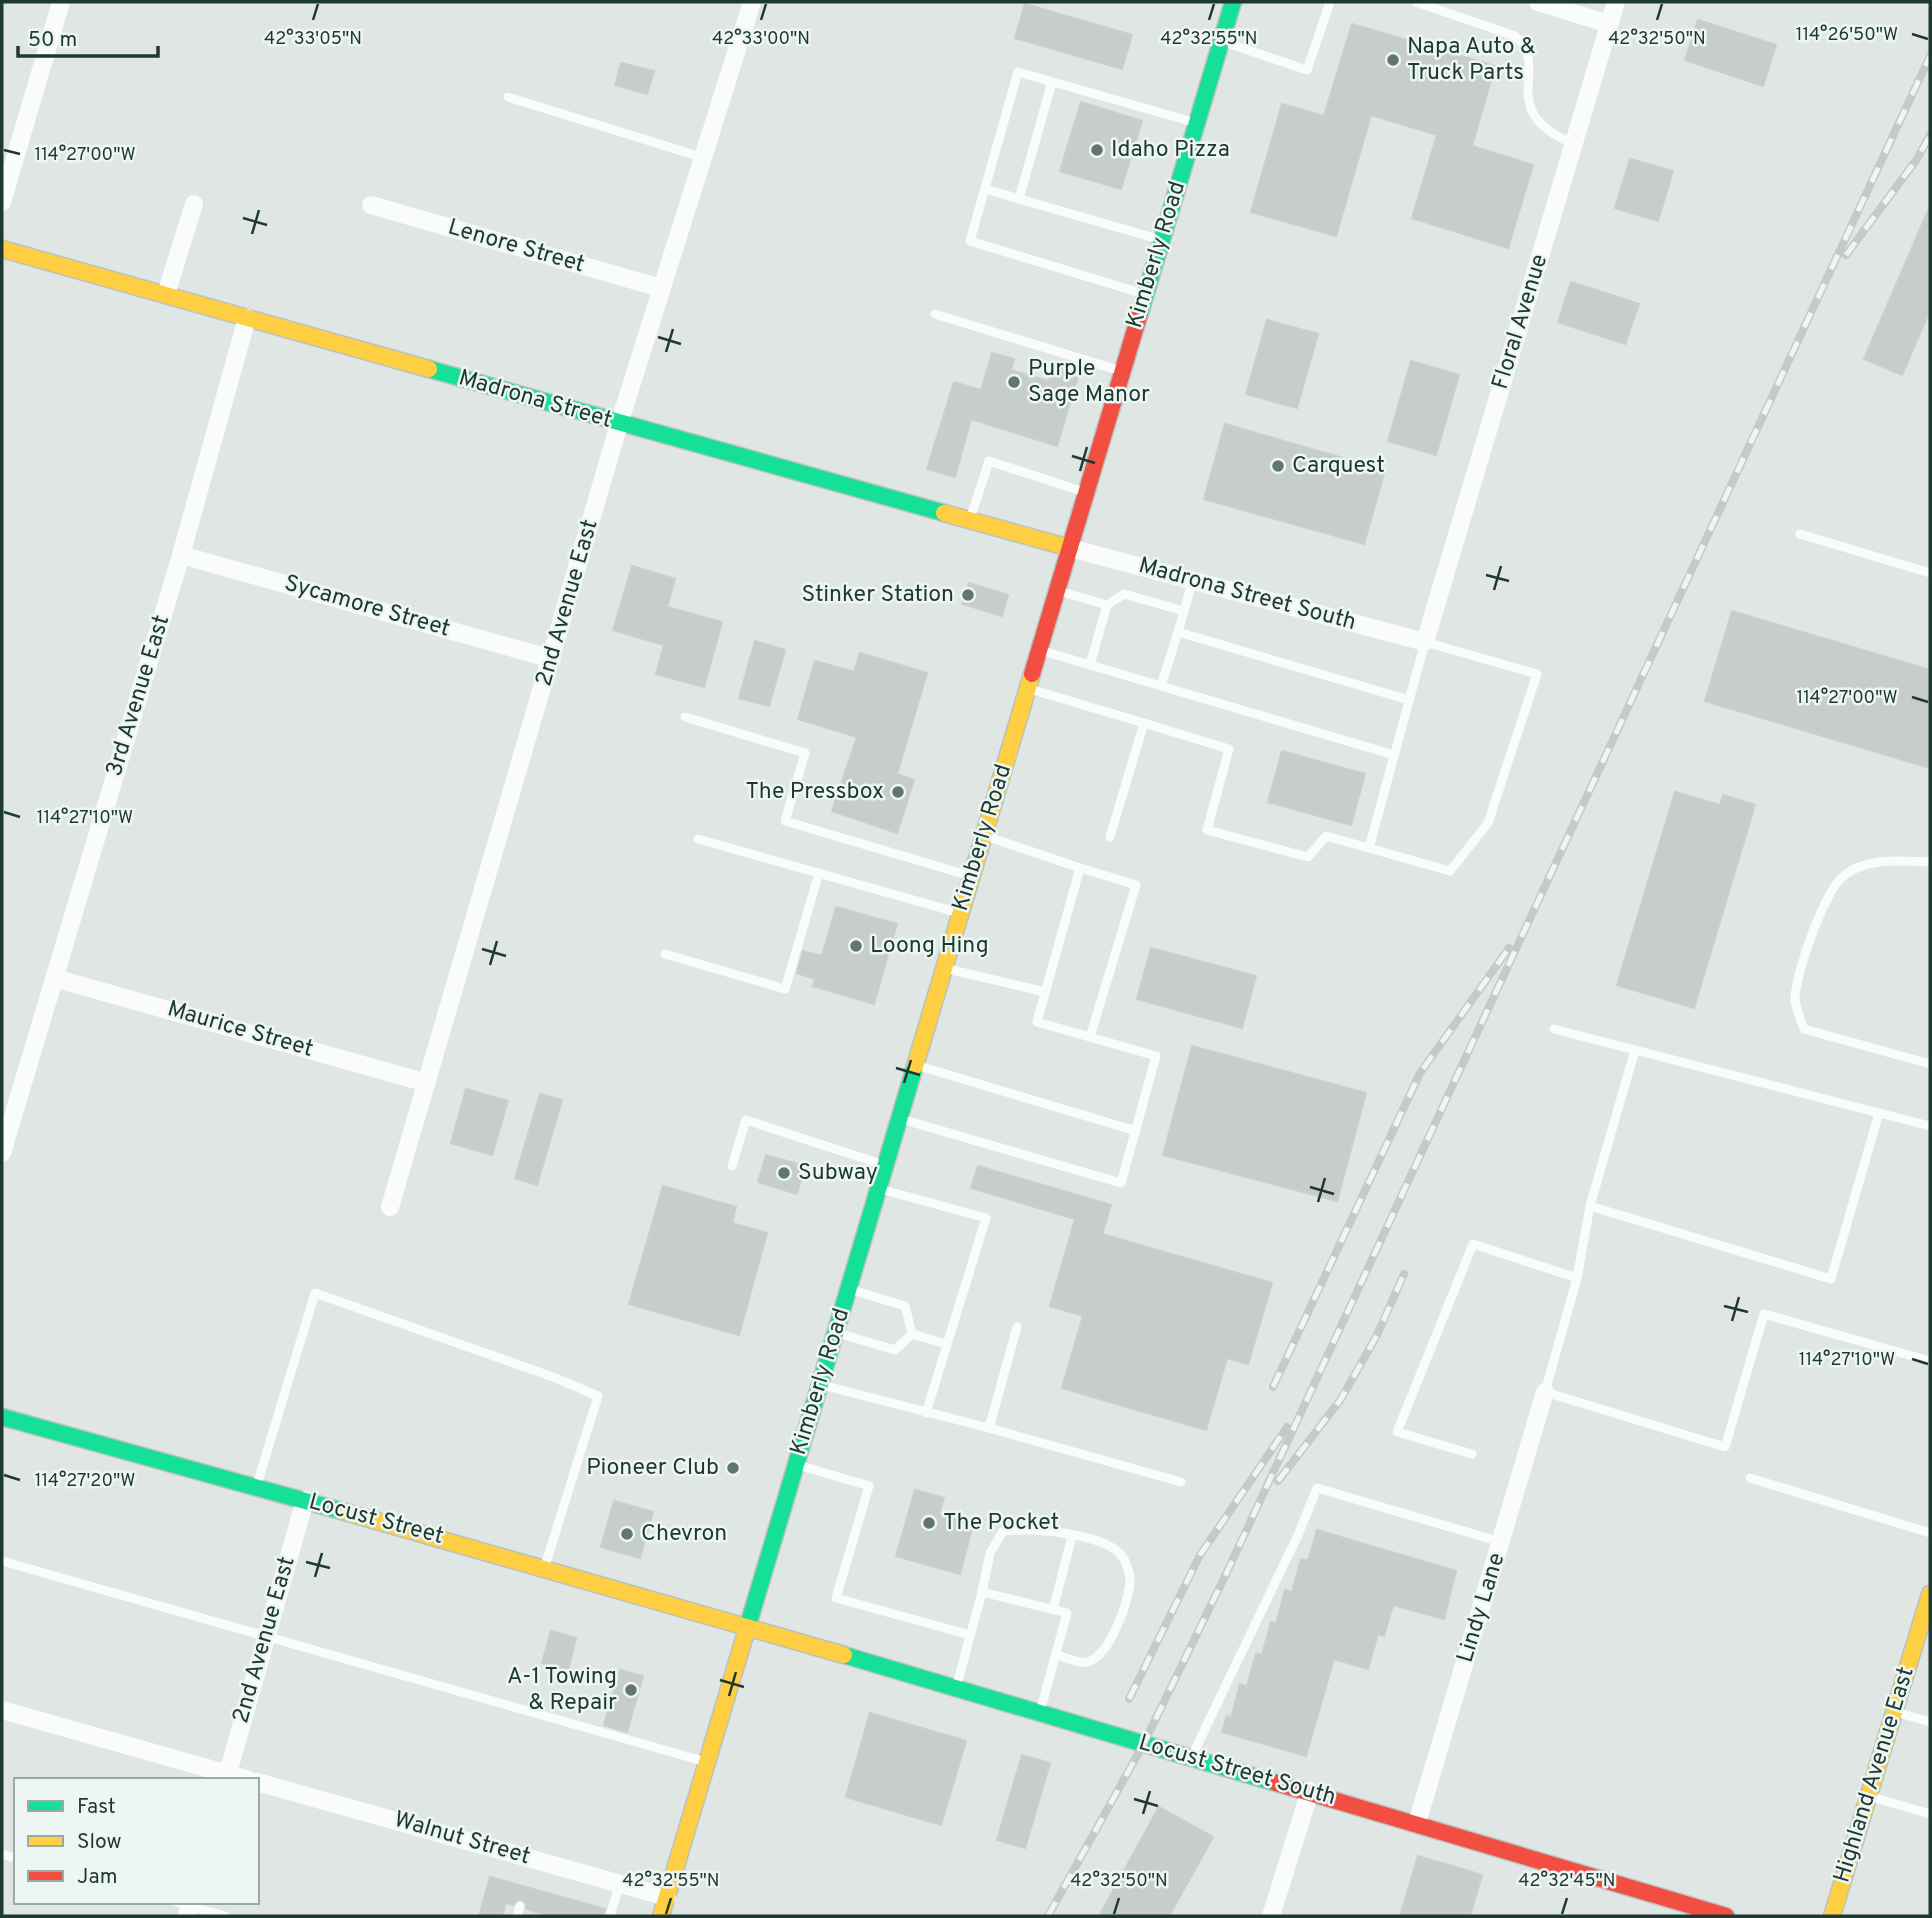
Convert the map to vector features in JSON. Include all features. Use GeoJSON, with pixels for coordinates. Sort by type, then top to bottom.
{"type":"FeatureCollection","features":[{"type":"Feature","properties":{"kind":"street"},"geometry":{"type":"LineString","coordinates":[[2,202],[61,2]]}},
{"type":"Feature","properties":{"kind":"street","name":"2nd Avenue East"},"geometry":{"type":"LineString","coordinates":[[390,1207],[620,424],[701,157],[752,2]]}},
{"type":"Feature","properties":{"kind":"street","name":"Kimberly Road"},"geometry":{"type":"LineString","coordinates":[[661,1916],[1233,2]]}},
{"type":"Feature","properties":{"kind":"street"},"geometry":{"type":"LineString","coordinates":[[1538,2],[1609,24]]}},
{"type":"Feature","properties":{"kind":"street","name":"Floral Avenue"},"geometry":{"type":"LineString","coordinates":[[1425,642],[1616,2]]}},
{"type":"Feature","properties":{"kind":"street"},"geometry":{"type":"LineString","coordinates":[[166,294],[194,204]]}},
{"type":"Feature","properties":{"kind":"street","name":"Lenore Street"},"geometry":{"type":"LineString","coordinates":[[371,205],[661,288]]}},
{"type":"Feature","properties":{"kind":"street","name":"Madrona Street"},"geometry":{"type":"LineString","coordinates":[[2,248],[620,424],[1070,548]]}},
{"type":"Feature","properties":{"kind":"street","name":"3rd Avenue East"},"geometry":{"type":"LineString","coordinates":[[2,1153],[181,555],[247,318]]}},
{"type":"Feature","properties":{"kind":"street","name":"Madrona Street South"},"geometry":{"type":"LineString","coordinates":[[1070,548],[1425,642]]}},
{"type":"Feature","properties":{"kind":"street","name":"Sycamore Street"},"geometry":{"type":"LineString","coordinates":[[181,555],[552,659]]}},
{"type":"Feature","properties":{"kind":"street","name":"Maurice Street"},"geometry":{"type":"LineString","coordinates":[[54,978],[427,1083]]}},
{"type":"Feature","properties":{"kind":"street","name":"Lindy Lane"},"geometry":{"type":"LineString","coordinates":[[1417,1824],[1545,1392]]}},
{"type":"Feature","properties":{"kind":"street","name":"Locust Street"},"geometry":{"type":"LineString","coordinates":[[2,1418],[545,1567],[747,1629]]}},
{"type":"Feature","properties":{"kind":"street","name":"2nd Avenue East"},"geometry":{"type":"LineString","coordinates":[[227,1777],[305,1500]]}},
{"type":"Feature","properties":{"kind":"street","name":"Highland Avenue East"},"geometry":{"type":"LineString","coordinates":[[1832,1916],[1930,1594]]}},
{"type":"Feature","properties":{"kind":"street","name":"Locust Street South"},"geometry":{"type":"LineString","coordinates":[[747,1629],[1310,1791],[1726,1916]]}},
{"type":"Feature","properties":{"kind":"street"},"geometry":{"type":"LineString","coordinates":[[2,1710],[227,1777]]}},
{"type":"Feature","properties":{"kind":"street","name":"Walnut Street"},"geometry":{"type":"LineString","coordinates":[[259,1783],[667,1896]]}},
{"type":"Feature","properties":{"kind":"street"},"geometry":{"type":"LineString","coordinates":[[1271,1916],[1310,1791]]}},
{"type":"Feature","properties":{"kind":"lane"},"geometry":{"type":"LineString","coordinates":[[1221,41],[1307,70],[1330,2]]}},
{"type":"Feature","properties":{"kind":"lane"},"geometry":{"type":"LineString","coordinates":[[1416,2],[1516,36],[1524,43],[1529,56],[1527,101],[1531,114],[1556,137],[1574,144]]}},
{"type":"Feature","properties":{"kind":"lane"},"geometry":{"type":"LineString","coordinates":[[1146,294],[970,241],[1018,72],[1197,123]]}},
{"type":"Feature","properties":{"kind":"lane"},"geometry":{"type":"LineString","coordinates":[[1019,199],[1052,82]]}},
{"type":"Feature","properties":{"kind":"lane"},"geometry":{"type":"LineString","coordinates":[[509,97],[701,157]]}},
{"type":"Feature","properties":{"kind":"lane"},"geometry":{"type":"LineString","coordinates":[[985,189],[1162,240]]}},
{"type":"Feature","properties":{"kind":"lane"},"geometry":{"type":"LineString","coordinates":[[935,314],[1122,372]]}},
{"type":"Feature","properties":{"kind":"lane"},"geometry":{"type":"LineString","coordinates":[[970,521],[989,461],[1086,492]]}},
{"type":"Feature","properties":{"kind":"lane"},"geometry":{"type":"LineString","coordinates":[[1800,534],[1930,573]]}},
{"type":"Feature","properties":{"kind":"lane"},"geometry":{"type":"LineString","coordinates":[[1161,686],[1193,580]]}},
{"type":"Feature","properties":{"kind":"lane"},"geometry":{"type":"LineString","coordinates":[[1057,591],[1107,605]]}},
{"type":"Feature","properties":{"kind":"lane"},"geometry":{"type":"LineString","coordinates":[[1090,665],[1107,605],[1124,594],[1184,611]]}},
{"type":"Feature","properties":{"kind":"lane"},"geometry":{"type":"LineString","coordinates":[[1178,632],[1409,699]]}},
{"type":"Feature","properties":{"kind":"lane"},"geometry":{"type":"LineString","coordinates":[[1028,688],[1229,749],[1207,830],[1308,858],[1326,836],[1450,871],[1488,823],[1537,674],[1425,642],[1369,848]]}},
{"type":"Feature","properties":{"kind":"lane"},"geometry":{"type":"LineString","coordinates":[[1039,650],[1394,755]]}},
{"type":"Feature","properties":{"kind":"lane"},"geometry":{"type":"LineString","coordinates":[[685,718],[805,753],[785,821],[972,876]]}},
{"type":"Feature","properties":{"kind":"lane"},"geometry":{"type":"LineString","coordinates":[[1111,837],[1144,723]]}},
{"type":"Feature","properties":{"kind":"lane"},"geometry":{"type":"LineString","coordinates":[[984,836],[1136,885],[1090,1037]]}},
{"type":"Feature","properties":{"kind":"lane"},"geometry":{"type":"LineString","coordinates":[[698,839],[961,914]]}},
{"type":"Feature","properties":{"kind":"lane"},"geometry":{"type":"LineString","coordinates":[[1930,862],[1884,861],[1845,874],[1823,908],[1802,961],[1795,1000],[1804,1029],[1930,1065]]}},
{"type":"Feature","properties":{"kind":"lane"},"geometry":{"type":"LineString","coordinates":[[900,1119],[1121,1183],[1156,1056],[1037,1022],[1080,868]]}},
{"type":"Feature","properties":{"kind":"lane"},"geometry":{"type":"LineString","coordinates":[[665,954],[785,989],[818,873]]}},
{"type":"Feature","properties":{"kind":"lane"},"geometry":{"type":"LineString","coordinates":[[945,968],[1045,992]]}},
{"type":"Feature","properties":{"kind":"lane"},"geometry":{"type":"LineString","coordinates":[[1553,1029],[1930,1126]]}},
{"type":"Feature","properties":{"kind":"lane"},"geometry":{"type":"LineString","coordinates":[[1635,1050],[1590,1206],[1577,1278],[1545,1392],[1724,1447],[1764,1314],[1930,1361]]}},
{"type":"Feature","properties":{"kind":"lane"},"geometry":{"type":"LineString","coordinates":[[916,1065],[1136,1131]]}},
{"type":"Feature","properties":{"kind":"lane"},"geometry":{"type":"LineString","coordinates":[[1590,1206],[1831,1279],[1879,1113]]}},
{"type":"Feature","properties":{"kind":"lane"},"geometry":{"type":"LineString","coordinates":[[732,1166],[747,1120],[886,1165]]}},
{"type":"Feature","properties":{"kind":"lane"},"geometry":{"type":"LineString","coordinates":[[879,1189],[986,1218],[926,1413]]}},
{"type":"Feature","properties":{"kind":"lane"},"geometry":{"type":"LineString","coordinates":[[1472,1454],[1397,1432],[1474,1244],[1577,1278]]}},
{"type":"Feature","properties":{"kind":"lane"},"geometry":{"type":"LineString","coordinates":[[849,1289],[905,1306],[912,1334]]}},
{"type":"Feature","properties":{"kind":"lane"},"geometry":{"type":"LineString","coordinates":[[257,1487],[315,1293],[553,1377],[598,1396],[545,1567]]}},
{"type":"Feature","properties":{"kind":"lane"},"geometry":{"type":"LineString","coordinates":[[989,1428],[1017,1327]]}},
{"type":"Feature","properties":{"kind":"lane"},"geometry":{"type":"LineString","coordinates":[[836,1332],[895,1350],[912,1334]]}},
{"type":"Feature","properties":{"kind":"lane"},"geometry":{"type":"LineString","coordinates":[[912,1334],[946,1344]]}},
{"type":"Feature","properties":{"kind":"lane"},"geometry":{"type":"LineString","coordinates":[[820,1385],[989,1428],[1181,1482]]}},
{"type":"Feature","properties":{"kind":"lane"},"geometry":{"type":"LineString","coordinates":[[796,1465],[869,1486],[836,1598],[970,1635]]}},
{"type":"Feature","properties":{"kind":"lane"},"geometry":{"type":"LineString","coordinates":[[1750,1478],[1930,1533]]}},
{"type":"Feature","properties":{"kind":"lane"},"geometry":{"type":"LineString","coordinates":[[1191,1758],[1298,1535],[1317,1488],[1501,1542]]}},
{"type":"Feature","properties":{"kind":"lane"},"geometry":{"type":"LineString","coordinates":[[956,1690],[990,1553],[1003,1531],[1026,1527],[1072,1536],[1104,1544],[1124,1557],[1130,1580],[1112,1642],[1099,1657],[1086,1663],[1056,1655]]}},
{"type":"Feature","properties":{"kind":"lane"},"geometry":{"type":"LineString","coordinates":[[1053,1610],[1072,1536]]}},
{"type":"Feature","properties":{"kind":"lane"},"geometry":{"type":"LineString","coordinates":[[2,1561],[707,1762]]}},
{"type":"Feature","properties":{"kind":"lane"},"geometry":{"type":"LineString","coordinates":[[982,1592],[1067,1614],[1040,1714]]}},
{"type":"Feature","properties":{"kind":"lane"},"geometry":{"type":"LineString","coordinates":[[1894,1712],[1930,1722]]}},
{"type":"Feature","properties":{"kind":"lane"},"geometry":{"type":"LineString","coordinates":[[1868,1796],[1930,1814]]}},
{"type":"Feature","properties":{"kind":"lane"},"geometry":{"type":"LineString","coordinates":[[610,1916],[620,1884]]}},
{"type":"Feature","properties":{"kind":"lane"},"geometry":{"type":"LineString","coordinates":[[517,1916],[520,1906]]}},
{"type":"Feature","properties":{"kind":"lane"},"geometry":{"type":"LineString","coordinates":[[186,1907],[225,1916]]}},
{"type":"Feature","properties":{"kind":"building"},"geometry":{"type":"Polygon","coordinates":[[[1025,4],[1132,35],[1122,69],[1015,38],[1025,4]]]}},
{"type":"Feature","properties":{"kind":"building"},"geometry":{"type":"Polygon","coordinates":[[[1698,20],[1776,45],[1763,86],[1685,60],[1698,20]]]}},
{"type":"Feature","properties":{"kind":"building"},"geometry":{"type":"Polygon","coordinates":[[[1352,24],[1495,66],[1472,146],[1533,165],[1508,248],[1412,218],[1437,135],[1371,115],[1336,236],[1251,212],[1282,104],[1324,116],[1352,24]]]}},
{"type":"Feature","properties":{"kind":"building"},"geometry":{"type":"Polygon","coordinates":[[[621,63],[654,71],[647,94],[615,85],[621,63]]]}},
{"type":"Feature","properties":{"kind":"building"},"geometry":{"type":"Polygon","coordinates":[[[1081,102],[1142,121],[1121,189],[1060,171],[1081,102]]]}},
{"type":"Feature","properties":{"kind":"building"},"geometry":{"type":"Polygon","coordinates":[[[1630,159],[1673,171],[1658,221],[1615,208],[1630,159]]]}},
{"type":"Feature","properties":{"kind":"building"},"geometry":{"type":"Polygon","coordinates":[[[1930,206],[1930,310],[1902,375],[1864,359],[1930,206]]]}},
{"type":"Feature","properties":{"kind":"building"},"geometry":{"type":"Polygon","coordinates":[[[1571,282],[1639,304],[1625,344],[1558,322],[1571,282]]]}},
{"type":"Feature","properties":{"kind":"building"},"geometry":{"type":"Polygon","coordinates":[[[1267,320],[1318,334],[1297,408],[1246,394],[1267,320]]]}},
{"type":"Feature","properties":{"kind":"building"},"geometry":{"type":"Polygon","coordinates":[[[992,353],[1014,359],[1011,370],[1049,381],[1053,366],[1079,373],[1057,446],[971,419],[955,477],[927,469],[954,382],[981,390],[992,353]]]}},
{"type":"Feature","properties":{"kind":"building"},"geometry":{"type":"Polygon","coordinates":[[[1411,361],[1459,375],[1436,455],[1388,441],[1411,361]]]}},
{"type":"Feature","properties":{"kind":"building"},"geometry":{"type":"Polygon","coordinates":[[[1225,424],[1385,470],[1364,544],[1204,499],[1225,424]]]}},
{"type":"Feature","properties":{"kind":"building"},"geometry":{"type":"Polygon","coordinates":[[[632,566],[675,579],[667,607],[722,622],[704,687],[656,674],[664,645],[613,630],[632,566]]]}},
{"type":"Feature","properties":{"kind":"building"},"geometry":{"type":"Polygon","coordinates":[[[969,583],[1008,595],[1002,616],[963,604],[969,583]]]}},
{"type":"Feature","properties":{"kind":"building"},"geometry":{"type":"Polygon","coordinates":[[[1732,611],[1930,670],[1930,768],[1705,701],[1732,611]]]}},
{"type":"Feature","properties":{"kind":"building"},"geometry":{"type":"Polygon","coordinates":[[[755,641],[785,650],[769,706],[739,698],[755,641]]]}},
{"type":"Feature","properties":{"kind":"building"},"geometry":{"type":"Polygon","coordinates":[[[860,653],[927,673],[897,774],[914,780],[897,833],[832,811],[857,737],[798,719],[815,661],[854,672],[860,653]]]}},
{"type":"Feature","properties":{"kind":"building"},"geometry":{"type":"Polygon","coordinates":[[[1282,751],[1365,774],[1351,825],[1268,802],[1282,751]]]}},
{"type":"Feature","properties":{"kind":"building"},"geometry":{"type":"Polygon","coordinates":[[[1675,792],[1720,805],[1723,795],[1755,805],[1694,1008],[1617,985],[1675,792]]]}},
{"type":"Feature","properties":{"kind":"building"},"geometry":{"type":"Polygon","coordinates":[[[836,907],[897,924],[874,1004],[813,986],[815,979],[797,973],[803,951],[822,956],[836,907]]]}},
{"type":"Feature","properties":{"kind":"building"},"geometry":{"type":"Polygon","coordinates":[[[1151,948],[1256,976],[1242,1028],[1137,999],[1151,948]]]}},
{"type":"Feature","properties":{"kind":"building"},"geometry":{"type":"Polygon","coordinates":[[[1192,1046],[1366,1093],[1337,1201],[1163,1155],[1192,1046]]]}},
{"type":"Feature","properties":{"kind":"building"},"geometry":{"type":"Polygon","coordinates":[[[466,1089],[508,1101],[492,1155],[451,1143],[466,1089]]]}},
{"type":"Feature","properties":{"kind":"building"},"geometry":{"type":"Polygon","coordinates":[[[540,1094],[562,1100],[537,1185],[515,1178],[540,1094]]]}},
{"type":"Feature","properties":{"kind":"building"},"geometry":{"type":"Polygon","coordinates":[[[766,1155],[805,1166],[797,1194],[758,1182],[766,1155]]]}},
{"type":"Feature","properties":{"kind":"building"},"geometry":{"type":"Polygon","coordinates":[[[978,1166],[1111,1205],[1102,1234],[1272,1283],[1248,1364],[1227,1358],[1206,1430],[1062,1388],[1083,1316],[1050,1306],[1075,1219],[971,1188],[978,1166]]]}},
{"type":"Feature","properties":{"kind":"building"},"geometry":{"type":"Polygon","coordinates":[[[663,1186],[736,1207],[732,1223],[767,1233],[739,1335],[629,1304],[663,1186]]]}},
{"type":"Feature","properties":{"kind":"building"},"geometry":{"type":"Polygon","coordinates":[[[915,1490],[944,1498],[939,1515],[973,1525],[960,1574],[896,1556],[915,1490]]]}},
{"type":"Feature","properties":{"kind":"building"},"geometry":{"type":"Polygon","coordinates":[[[614,1501],[653,1512],[640,1558],[601,1547],[614,1501]]]}},
{"type":"Feature","properties":{"kind":"building"},"geometry":{"type":"Polygon","coordinates":[[[1317,1530],[1456,1571],[1444,1619],[1393,1605],[1384,1636],[1378,1634],[1368,1669],[1334,1659],[1306,1756],[1222,1732],[1227,1716],[1231,1718],[1240,1684],[1247,1686],[1256,1654],[1262,1655],[1271,1622],[1276,1624],[1285,1590],[1292,1592],[1301,1559],[1308,1561],[1317,1530]]]}},
{"type":"Feature","properties":{"kind":"building"},"geometry":{"type":"Polygon","coordinates":[[[551,1631],[576,1638],[568,1670],[542,1663],[551,1631]]]}},
{"type":"Feature","properties":{"kind":"building"},"geometry":{"type":"Polygon","coordinates":[[[620,1670],[643,1676],[627,1732],[604,1725],[620,1670]]]}},
{"type":"Feature","properties":{"kind":"building"},"geometry":{"type":"Polygon","coordinates":[[[870,1713],[966,1741],[941,1825],[846,1797],[870,1713]]]}},
{"type":"Feature","properties":{"kind":"building"},"geometry":{"type":"Polygon","coordinates":[[[1022,1755],[1050,1763],[1025,1848],[997,1840],[1022,1755]]]}},
{"type":"Feature","properties":{"kind":"building"},"geometry":{"type":"Polygon","coordinates":[[[1159,1807],[1213,1837],[1169,1916],[1099,1916],[1159,1807]]]}},
{"type":"Feature","properties":{"kind":"building"},"geometry":{"type":"Polygon","coordinates":[[[1418,1856],[1482,1875],[1470,1916],[1400,1916],[1418,1856]]]}},
{"type":"Feature","properties":{"kind":"building"},"geometry":{"type":"Polygon","coordinates":[[[490,1877],[605,1909],[603,1916],[549,1916],[526,1909],[525,1902],[519,1899],[513,1905],[506,1903],[502,1916],[479,1916],[490,1877]]]}},
{"type":"Feature","properties":{"kind":"railway"},"geometry":{"type":"LineString","coordinates":[[1048,1916],[1143,1745],[1227,1572],[1930,56]]}},
{"type":"Feature","properties":{"kind":"railway"},"geometry":{"type":"LineString","coordinates":[[1846,255],[1917,159],[1930,135]]}},
{"type":"Feature","properties":{"kind":"railway"},"geometry":{"type":"LineString","coordinates":[[1273,1387],[1420,1073],[1509,948]]}},
{"type":"Feature","properties":{"kind":"railway"},"geometry":{"type":"LineString","coordinates":[[1278,1481],[1341,1399],[1377,1335],[1404,1274]]}},
{"type":"Feature","properties":{"kind":"railway"},"geometry":{"type":"LineString","coordinates":[[1129,1699],[1200,1555],[1287,1427]]}},
{"type":"Feature","properties":{"kind":"traffic: fast"},"geometry":{"type":"LineString","coordinates":[[1140,313],[1233,2]]}},
{"type":"Feature","properties":{"kind":"traffic: fast"},"geometry":{"type":"LineString","coordinates":[[429,369],[944,513]]}},
{"type":"Feature","properties":{"kind":"traffic: fast"},"geometry":{"type":"LineString","coordinates":[[746,1632],[915,1066]]}},
{"type":"Feature","properties":{"kind":"traffic: fast"},"geometry":{"type":"LineString","coordinates":[[2,1417],[345,1512]]}},
{"type":"Feature","properties":{"kind":"traffic: fast"},"geometry":{"type":"LineString","coordinates":[[844,1655],[1276,1783]]}},
{"type":"Feature","properties":{"kind":"traffic: slow"},"geometry":{"type":"LineString","coordinates":[[2,249],[429,369]]}},
{"type":"Feature","properties":{"kind":"traffic: slow"},"geometry":{"type":"LineString","coordinates":[[944,513],[1070,548]]}},
{"type":"Feature","properties":{"kind":"traffic: slow"},"geometry":{"type":"LineString","coordinates":[[915,1066],[1032,674]]}},
{"type":"Feature","properties":{"kind":"traffic: slow"},"geometry":{"type":"LineString","coordinates":[[345,1512],[844,1655]]}},
{"type":"Feature","properties":{"kind":"traffic: slow"},"geometry":{"type":"LineString","coordinates":[[1832,1916],[1930,1594]]}},
{"type":"Feature","properties":{"kind":"traffic: slow"},"geometry":{"type":"LineString","coordinates":[[661,1916],[746,1632]]}},
{"type":"Feature","properties":{"kind":"traffic: jam"},"geometry":{"type":"LineString","coordinates":[[1032,674],[1140,313]]}},
{"type":"Feature","properties":{"kind":"traffic: jam"},"geometry":{"type":"LineString","coordinates":[[1276,1783],[1726,1916]]}},
{"type":"Feature","properties":{"kind":"place","name":"Napa Auto & Truck Parts"},"geometry":{"type":"Point","coordinates":[1393,60]}},
{"type":"Feature","properties":{"kind":"place","name":"Idaho Pizza"},"geometry":{"type":"Point","coordinates":[1097,150]}},
{"type":"Feature","properties":{"kind":"place","name":"Purple Sage Manor"},"geometry":{"type":"Point","coordinates":[1014,382]}},
{"type":"Feature","properties":{"kind":"place","name":"Carquest"},"geometry":{"type":"Point","coordinates":[1278,466]}},
{"type":"Feature","properties":{"kind":"place","name":"Stinker Station"},"geometry":{"type":"Point","coordinates":[968,595]}},
{"type":"Feature","properties":{"kind":"place","name":"The Pressbox"},"geometry":{"type":"Point","coordinates":[898,792]}},
{"type":"Feature","properties":{"kind":"place","name":"Loong Hing"},"geometry":{"type":"Point","coordinates":[856,946]}},
{"type":"Feature","properties":{"kind":"place","name":"Subway"},"geometry":{"type":"Point","coordinates":[784,1173]}},
{"type":"Feature","properties":{"kind":"place","name":"Pioneer Club"},"geometry":{"type":"Point","coordinates":[733,1468]}},
{"type":"Feature","properties":{"kind":"place","name":"The Pocket"},"geometry":{"type":"Point","coordinates":[929,1523]}},
{"type":"Feature","properties":{"kind":"place","name":"Chevron"},"geometry":{"type":"Point","coordinates":[627,1534]}},
{"type":"Feature","properties":{"kind":"place","name":"A-1 Towing & Repair"},"geometry":{"type":"Point","coordinates":[631,1690]}}]}
